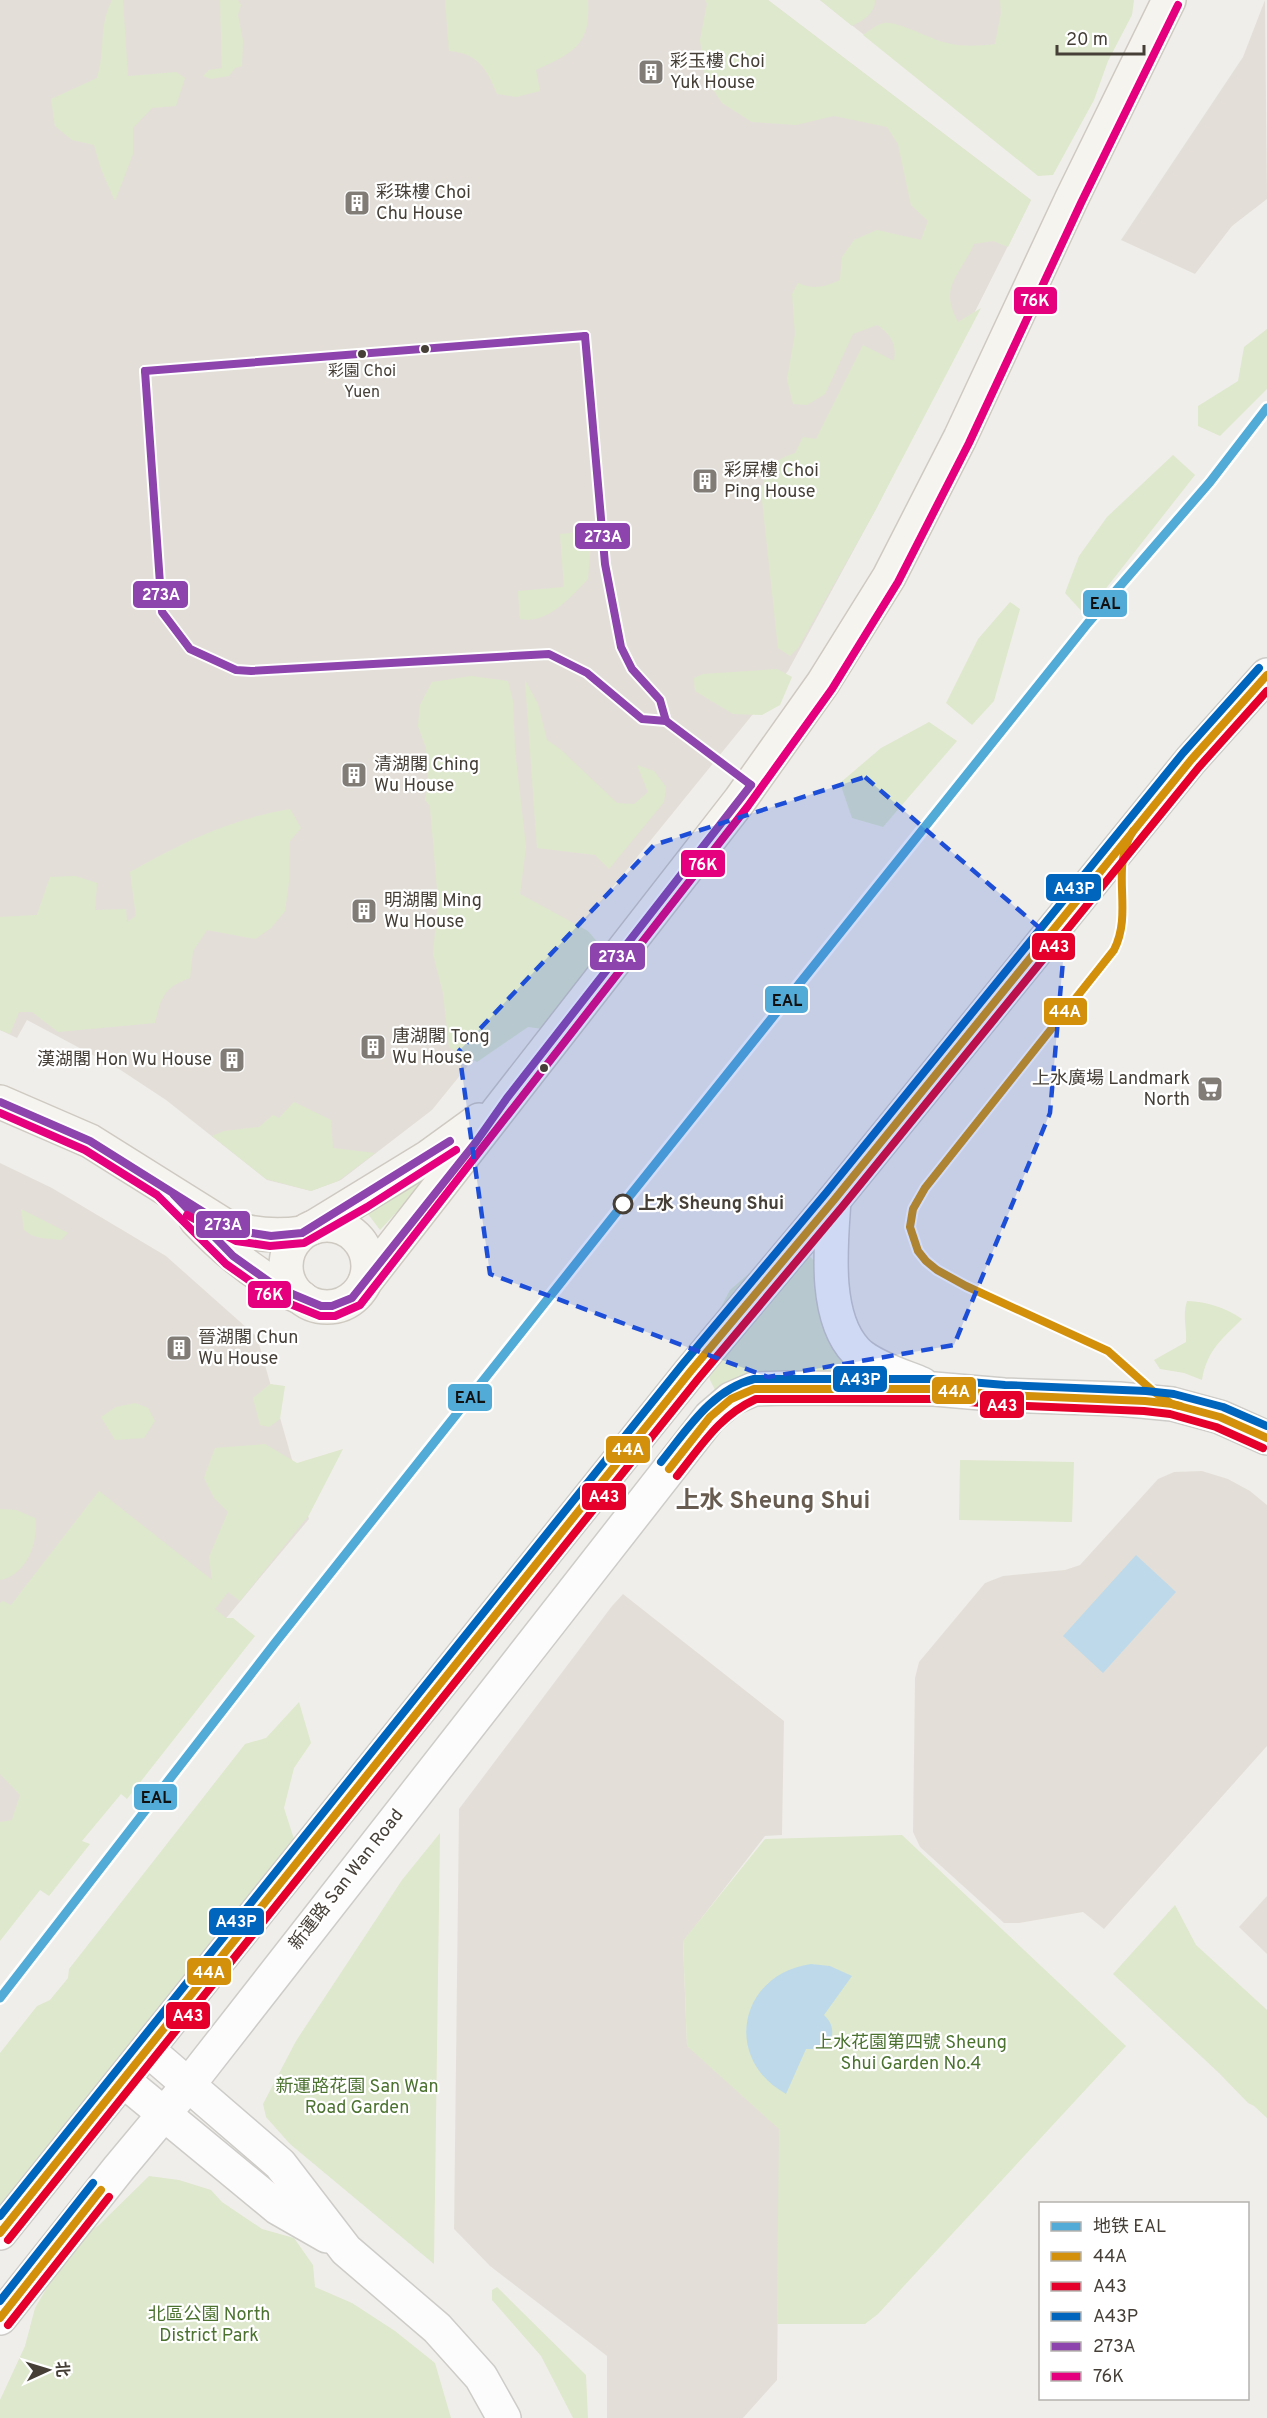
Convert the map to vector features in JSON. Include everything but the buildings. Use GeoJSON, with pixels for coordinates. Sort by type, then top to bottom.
{"type":"FeatureCollection","features":[{"type":"Feature","properties":{"kind":"main road"},"geometry":{"type":"LineString","coordinates":[[174,1195],[233,1257],[278,1288],[321,1306],[332,1306],[352,1298],[476,1142],[507,1098],[745,792],[823,683],[889,577],[994,369],[1072,198],[1169,0]]}},
{"type":"Feature","properties":{"kind":"main road"},"geometry":{"type":"LineString","coordinates":[[302,1298],[294,1291],[286,1271],[289,1250],[307,1230],[428,1157],[507,1098]]}},
{"type":"Feature","properties":{"kind":"main road"},"geometry":{"type":"LineString","coordinates":[[0,1102],[90,1141],[207,1215],[239,1231],[271,1236],[333,1225],[352,1233],[365,1250],[368,1260],[365,1282]]}},
{"type":"Feature","properties":{"kind":"street"},"geometry":{"type":"LineString","coordinates":[[0,2233],[124,2081],[682,1381],[834,1200],[1191,760],[1267,675]]}},
{"type":"Feature","properties":{"kind":"street"},"geometry":{"type":"LineString","coordinates":[[834,1200],[830,1261],[837,1313],[856,1352],[870,1361],[934,1389],[1172,1404],[1220,1417],[1267,1438]]}},
{"type":"Feature","properties":{"kind":"street","name":"新運路 San Wan Road"},"geometry":{"type":"LineString","coordinates":[[0,2318],[189,2084],[710,1417],[731,1399],[754,1389],[934,1389]]}},
{"type":"Feature","properties":{"kind":"street"},"geometry":{"type":"LineString","coordinates":[[148,2050],[280,2164],[344,2247]]}},
{"type":"Feature","properties":{"kind":"street"},"geometry":{"type":"LineString","coordinates":[[124,2081],[278,2208],[344,2247],[436,2328],[481,2377],[504,2418]]}},
{"type":"Feature","properties":{"kind":"highlighted area"},"geometry":{"type":"Polygon","coordinates":[[[865,777],[1064,949],[1050,1113],[954,1345],[768,1377],[490,1274],[459,1051],[654,845],[865,777]]]}},
{"type":"Feature","properties":{"kind":"shaded area"},"geometry":{"type":"Polygon","coordinates":[[[0,0],[768,0],[1031,200],[876,509],[788,671],[432,1110],[341,1180],[311,1191],[267,1180],[166,1100],[119,1069],[27,1020],[17,1038],[0,1030],[0,0]]]}},
{"type":"Feature","properties":{"kind":"shaded area"},"geometry":{"type":"Polygon","coordinates":[[[820,0],[1122,0],[1028,165],[820,0]]]}},
{"type":"Feature","properties":{"kind":"shaded area"},"geometry":{"type":"Polygon","coordinates":[[[1265,0],[1267,199],[1232,226],[1195,274],[1121,240],[1243,57],[1265,0]]]}},
{"type":"Feature","properties":{"kind":"shaded area"},"geometry":{"type":"Polygon","coordinates":[[[0,1163],[52,1188],[166,1256],[257,1337],[309,1519],[10,1877],[0,1867],[0,1163]]]}},
{"type":"Feature","properties":{"kind":"shaded area"},"geometry":{"type":"Polygon","coordinates":[[[1202,1471],[1228,1479],[1250,1491],[1267,1505],[1267,1746],[1104,1929],[1083,1912],[1019,1923],[1004,1923],[920,1847],[913,1832],[915,1678],[919,1662],[985,1583],[1003,1576],[1065,1570],[1080,1565],[1158,1479],[1174,1472],[1202,1471]]]}},
{"type":"Feature","properties":{"kind":"shaded area"},"geometry":{"type":"Polygon","coordinates":[[[623,1594],[784,1721],[782,1835],[765,1836],[683,1942],[687,2045],[780,2129],[777,2380],[743,2418],[607,2418],[607,2356],[490,2266],[454,2229],[459,1809],[623,1594]]]}},
{"type":"Feature","properties":{"kind":"shaded area"},"geometry":{"type":"Polygon","coordinates":[[[1267,1896],[1267,1954],[1239,1927],[1267,1896]]]}},
{"type":"Feature","properties":{"kind":"green space"},"geometry":{"type":"Polygon","coordinates":[[[112,0],[123,0],[128,76],[176,72],[185,78],[176,106],[152,108],[133,128],[133,154],[115,201],[101,169],[94,145],[72,140],[55,126],[51,99],[97,78],[103,30],[112,0]]]}},
{"type":"Feature","properties":{"kind":"green space"},"geometry":{"type":"Polygon","coordinates":[[[220,0],[238,0],[241,5],[238,15],[243,41],[242,66],[235,68],[229,76],[211,79],[203,76],[209,70],[222,68],[220,0]]]}},
{"type":"Feature","properties":{"kind":"green space"},"geometry":{"type":"Polygon","coordinates":[[[445,0],[588,0],[588,15],[583,37],[577,45],[561,58],[536,70],[540,91],[516,97],[497,94],[480,64],[467,55],[449,51],[445,0]]]}},
{"type":"Feature","properties":{"kind":"green space"},"geometry":{"type":"Polygon","coordinates":[[[705,0],[768,0],[1031,200],[1008,247],[993,241],[974,244],[953,282],[950,299],[958,322],[981,308],[876,509],[798,648],[790,656],[778,648],[761,490],[769,470],[776,462],[795,453],[803,437],[816,439],[863,345],[894,361],[895,355],[892,340],[877,325],[853,334],[825,394],[807,405],[793,404],[787,379],[795,334],[792,294],[798,283],[819,287],[840,280],[842,257],[854,240],[877,230],[921,240],[928,221],[911,205],[898,144],[887,127],[834,116],[796,125],[752,122],[722,103],[705,77],[700,40],[707,4],[705,0]]]}},
{"type":"Feature","properties":{"kind":"green space"},"geometry":{"type":"Polygon","coordinates":[[[820,0],[875,0],[871,13],[852,26],[820,0]]]}},
{"type":"Feature","properties":{"kind":"green space"},"geometry":{"type":"Polygon","coordinates":[[[1000,0],[1134,0],[1132,15],[1108,61],[1094,100],[1053,175],[1038,176],[863,35],[879,25],[890,23],[953,44],[971,46],[995,44],[1001,13],[1000,0]]]}},
{"type":"Feature","properties":{"kind":"green space"},"geometry":{"type":"Polygon","coordinates":[[[1267,329],[1267,389],[1220,436],[1198,426],[1198,406],[1238,381],[1244,347],[1267,329]]]}},
{"type":"Feature","properties":{"kind":"green space"},"geometry":{"type":"Polygon","coordinates":[[[1173,455],[1195,475],[1085,615],[1065,593],[1079,556],[1107,517],[1173,455]]]}},
{"type":"Feature","properties":{"kind":"green space"},"geometry":{"type":"Polygon","coordinates":[[[592,531],[588,579],[558,608],[540,618],[520,619],[518,591],[564,587],[560,534],[592,531]]]}},
{"type":"Feature","properties":{"kind":"green space"},"geometry":{"type":"Polygon","coordinates":[[[1010,602],[1020,609],[994,701],[972,725],[946,703],[978,639],[1010,602]]]}},
{"type":"Feature","properties":{"kind":"green space"},"geometry":{"type":"Polygon","coordinates":[[[777,669],[792,677],[780,705],[762,715],[733,714],[695,691],[694,678],[703,674],[777,669]]]}},
{"type":"Feature","properties":{"kind":"green space"},"geometry":{"type":"Polygon","coordinates":[[[471,676],[508,681],[513,701],[515,750],[526,847],[520,894],[588,931],[600,945],[594,963],[543,1029],[528,1027],[477,1062],[449,1047],[443,993],[433,954],[438,901],[430,806],[425,800],[428,785],[426,748],[418,726],[420,705],[432,682],[471,676]]]}},
{"type":"Feature","properties":{"kind":"green space"},"geometry":{"type":"Polygon","coordinates":[[[525,680],[538,704],[547,740],[560,749],[617,803],[634,804],[648,792],[637,765],[654,771],[666,787],[664,802],[609,869],[595,855],[537,848],[525,680]]]}},
{"type":"Feature","properties":{"kind":"green space"},"geometry":{"type":"Polygon","coordinates":[[[929,722],[957,741],[883,827],[852,818],[840,783],[881,748],[929,722]]]}},
{"type":"Feature","properties":{"kind":"green space"},"geometry":{"type":"Polygon","coordinates":[[[290,809],[301,828],[290,841],[289,881],[285,911],[271,928],[255,939],[207,930],[193,951],[190,978],[174,985],[165,994],[155,1023],[58,1032],[32,1012],[19,1012],[10,1034],[0,1030],[0,917],[37,915],[50,877],[75,876],[97,883],[95,910],[126,909],[127,922],[136,916],[130,872],[207,833],[247,819],[290,809]]]}},
{"type":"Feature","properties":{"kind":"green space"},"geometry":{"type":"Polygon","coordinates":[[[294,1102],[331,1120],[333,1148],[375,1153],[338,1181],[311,1191],[266,1179],[212,1136],[224,1131],[259,1127],[273,1115],[279,1118],[294,1102]]]}},
{"type":"Feature","properties":{"kind":"green space"},"geometry":{"type":"Polygon","coordinates":[[[440,1162],[441,1164],[380,1230],[368,1214],[440,1162]]]}},
{"type":"Feature","properties":{"kind":"green space"},"geometry":{"type":"Polygon","coordinates":[[[21,1209],[68,1233],[61,1240],[31,1235],[24,1230],[21,1209]]]}},
{"type":"Feature","properties":{"kind":"green space"},"geometry":{"type":"Polygon","coordinates":[[[777,1249],[806,1253],[840,1285],[857,1330],[851,1372],[844,1378],[778,1405],[759,1387],[716,1392],[710,1380],[703,1341],[730,1290],[777,1249]]]}},
{"type":"Feature","properties":{"kind":"green space"},"geometry":{"type":"Polygon","coordinates":[[[1187,1301],[1216,1306],[1242,1319],[1212,1353],[1202,1380],[1184,1373],[1160,1369],[1154,1360],[1186,1342],[1187,1301]]]}},
{"type":"Feature","properties":{"kind":"green space"},"geometry":{"type":"Polygon","coordinates":[[[270,1384],[285,1386],[280,1419],[269,1427],[260,1425],[253,1398],[270,1384]]]}},
{"type":"Feature","properties":{"kind":"green space"},"geometry":{"type":"Polygon","coordinates":[[[135,1403],[148,1408],[155,1421],[144,1438],[115,1440],[101,1417],[116,1407],[135,1403]]]}},
{"type":"Feature","properties":{"kind":"green space"},"geometry":{"type":"Polygon","coordinates":[[[265,1444],[297,1463],[343,1449],[309,1515],[240,1601],[228,1592],[215,1609],[226,1618],[233,1618],[255,1636],[127,1799],[121,1794],[82,1841],[90,1844],[49,1896],[40,1890],[0,1941],[0,1822],[12,1820],[20,1795],[0,1774],[0,1603],[3,1601],[11,1605],[99,1491],[212,1580],[209,1557],[228,1512],[214,1498],[204,1478],[215,1448],[265,1444]]]}},
{"type":"Feature","properties":{"kind":"green space"},"geometry":{"type":"Polygon","coordinates":[[[960,1460],[1074,1462],[1072,1522],[959,1520],[960,1460]]]}},
{"type":"Feature","properties":{"kind":"green space"},"geometry":{"type":"Polygon","coordinates":[[[0,1509],[16,1510],[35,1518],[36,1528],[33,1547],[24,1565],[9,1577],[0,1580],[0,1509]]]}},
{"type":"Feature","properties":{"kind":"green space"},"geometry":{"type":"Polygon","coordinates":[[[299,1702],[311,1743],[294,1768],[284,1808],[294,1839],[269,1878],[227,1922],[194,1969],[0,2211],[0,2053],[37,2006],[50,2000],[68,1978],[69,1969],[245,1744],[266,1738],[299,1702]]]}},
{"type":"Feature","properties":{"kind":"green space","name":"新運路花園 San Wan Road Garden"},"geometry":{"type":"Polygon","coordinates":[[[440,1833],[434,2264],[290,2144],[266,2117],[263,2104],[296,2041],[402,1880],[440,1833]]]}},
{"type":"Feature","properties":{"kind":"green space","name":"上水花園第四號 Sheung Shui Garden No.4"},"geometry":{"type":"Polygon","coordinates":[[[902,1835],[1126,2046],[878,2314],[865,2324],[777,2324],[779,2129],[687,2046],[683,1941],[765,1839],[902,1835]]]}},
{"type":"Feature","properties":{"kind":"green space"},"geometry":{"type":"Polygon","coordinates":[[[1175,1905],[1196,1945],[1267,2010],[1267,2118],[1248,2103],[1113,1974],[1175,1905]]]}},
{"type":"Feature","properties":{"kind":"green space","name":"北區公園 North District Park"},"geometry":{"type":"Polygon","coordinates":[[[149,2176],[179,2180],[211,2190],[222,2202],[262,2229],[294,2238],[313,2265],[315,2287],[352,2303],[395,2331],[435,2363],[451,2418],[0,2418],[0,2400],[25,2346],[35,2308],[73,2243],[99,2225],[149,2176]]]}},
{"type":"Feature","properties":{"kind":"green space"},"geometry":{"type":"Polygon","coordinates":[[[497,2287],[586,2375],[588,2418],[573,2418],[541,2356],[492,2300],[492,2290],[497,2287]]]}},
{"type":"Feature","properties":{"kind":"water"},"geometry":{"type":"Polygon","coordinates":[[[1136,1555],[1176,1592],[1103,1673],[1063,1636],[1136,1555]]]}},
{"type":"Feature","properties":{"kind":"water"},"geometry":{"type":"Polygon","coordinates":[[[811,1964],[830,1966],[852,1976],[824,2015],[832,2028],[829,2042],[821,2049],[806,2049],[786,2094],[766,2079],[753,2060],[747,2040],[748,2020],[755,2000],[768,1984],[787,1971],[811,1964]]]}},
{"type":"Feature","properties":{"kind":"metro line","name":"EAL"},"geometry":{"type":"LineString","coordinates":[[0,1998],[275,1643],[612,1218],[1088,623],[1210,482],[1267,408]]}},
{"type":"Feature","properties":{"kind":"transit line","name":"76K"},"geometry":{"type":"LineString","coordinates":[[0,1113],[85,1150],[157,1195],[226,1264],[273,1297],[320,1316],[335,1316],[360,1305],[748,806],[832,689],[898,582],[969,443],[1081,203],[1178,5]]}},
{"type":"Feature","properties":{"kind":"transit line","name":"273A"},"geometry":{"type":"LineString","coordinates":[[585,336],[605,564],[621,647],[632,669],[660,700],[666,721]]}},
{"type":"Feature","properties":{"kind":"transit line","name":"273A"},"geometry":{"type":"LineString","coordinates":[[145,371],[585,336]]}},
{"type":"Feature","properties":{"kind":"transit line","name":"273A"},"geometry":{"type":"LineString","coordinates":[[145,371],[162,612],[190,649],[236,670],[251,671],[549,654],[587,673],[642,719],[666,721],[751,785]]}},
{"type":"Feature","properties":{"kind":"transit line","name":"A43P"},"geometry":{"type":"LineString","coordinates":[[0,2216],[682,1365],[826,1193],[1183,753],[1259,668]]}},
{"type":"Feature","properties":{"kind":"transit line","name":"44A"},"geometry":{"type":"LineString","coordinates":[[0,2233],[690,1372],[834,1200],[1191,760],[1267,675]]}},
{"type":"Feature","properties":{"kind":"transit line","name":"A43"},"geometry":{"type":"LineString","coordinates":[[8,2240],[698,1379],[842,1207],[1199,767],[1267,691]]}},
{"type":"Feature","properties":{"kind":"transit line","name":"273A"},"geometry":{"type":"LineString","coordinates":[[174,1195],[233,1256],[278,1288],[321,1306],[332,1306],[352,1298],[476,1142],[507,1098],[751,785]]}},
{"type":"Feature","properties":{"kind":"transit line","name":"44A"},"geometry":{"type":"LineString","coordinates":[[1133,831],[1123,860],[1122,920],[1120,935],[1114,950],[925,1188],[913,1209],[910,1227],[918,1251],[937,1270],[966,1286],[1108,1351],[1154,1392],[1172,1404],[1180,1406]]}},
{"type":"Feature","properties":{"kind":"transit line","name":"273A"},"geometry":{"type":"LineString","coordinates":[[0,1102],[90,1141],[224,1225],[239,1231],[271,1236],[302,1233],[450,1141]]}},
{"type":"Feature","properties":{"kind":"transit line","name":"76K"},"geometry":{"type":"LineString","coordinates":[[187,1215],[236,1241],[270,1246],[304,1243],[367,1207],[456,1150]]}},
{"type":"Feature","properties":{"kind":"transit line","name":"A43P"},"geometry":{"type":"LineString","coordinates":[[661,1462],[701,1413],[713,1402],[739,1384],[754,1379],[934,1379],[1005,1385],[1146,1391],[1174,1394],[1223,1407],[1267,1426]]}},
{"type":"Feature","properties":{"kind":"transit line","name":"44A"},"geometry":{"type":"LineString","coordinates":[[669,1469],[710,1417],[731,1399],[754,1389],[934,1389],[1004,1395],[1145,1401],[1172,1404],[1220,1417],[1267,1438]]}},
{"type":"Feature","properties":{"kind":"transit line","name":"A43"},"geometry":{"type":"LineString","coordinates":[[677,1476],[721,1423],[756,1399],[934,1399],[1004,1405],[1144,1411],[1170,1414],[1216,1427],[1263,1448]]}},
{"type":"Feature","properties":{"kind":"transit line","name":"A43P"},"geometry":{"type":"LineString","coordinates":[[0,2301],[93,2183]]}},
{"type":"Feature","properties":{"kind":"transit line","name":"44A"},"geometry":{"type":"LineString","coordinates":[[0,2318],[101,2190]]}},
{"type":"Feature","properties":{"kind":"transit line","name":"A43"},"geometry":{"type":"LineString","coordinates":[[8,2325],[109,2197]]}},
{"type":"Feature","properties":{"kind":"place","name":"彩玉樓 Choi Yuk House"},"geometry":{"type":"Point","coordinates":[651,72]}},
{"type":"Feature","properties":{"kind":"place","name":"彩珠樓 Choi Chu House"},"geometry":{"type":"Point","coordinates":[357,203]}},
{"type":"Feature","properties":{"kind":"place","name":"彩園 Choi Yuen"},"geometry":{"type":"Point","coordinates":[362,354]}},
{"type":"Feature","properties":{"kind":"place","name":"彩屏樓 Choi Ping House"},"geometry":{"type":"Point","coordinates":[705,481]}},
{"type":"Feature","properties":{"kind":"place","name":"清湖閣 Ching Wu House"},"geometry":{"type":"Point","coordinates":[354,775]}},
{"type":"Feature","properties":{"kind":"place","name":"明湖閣 Ming Wu House"},"geometry":{"type":"Point","coordinates":[364,911]}},
{"type":"Feature","properties":{"kind":"place","name":"唐湖閣 Tong Wu House"},"geometry":{"type":"Point","coordinates":[373,1047]}},
{"type":"Feature","properties":{"kind":"place","name":"漢湖閣 Hon Wu House"},"geometry":{"type":"Point","coordinates":[232,1060]}},
{"type":"Feature","properties":{"kind":"place","name":"上水廣場 Landmark North"},"geometry":{"type":"Point","coordinates":[1210,1089]}},
{"type":"Feature","properties":{"kind":"place","name":"上水 Sheung Shui"},"geometry":{"type":"Point","coordinates":[623,1204]}},
{"type":"Feature","properties":{"kind":"place","name":"晉湖閣 Chun Wu House"},"geometry":{"type":"Point","coordinates":[179,1348]}},
{"type":"Feature","properties":{"kind":"district","name":"上水 Sheung Shui"},"geometry":{"type":"Point","coordinates":[773,1502]}}]}
